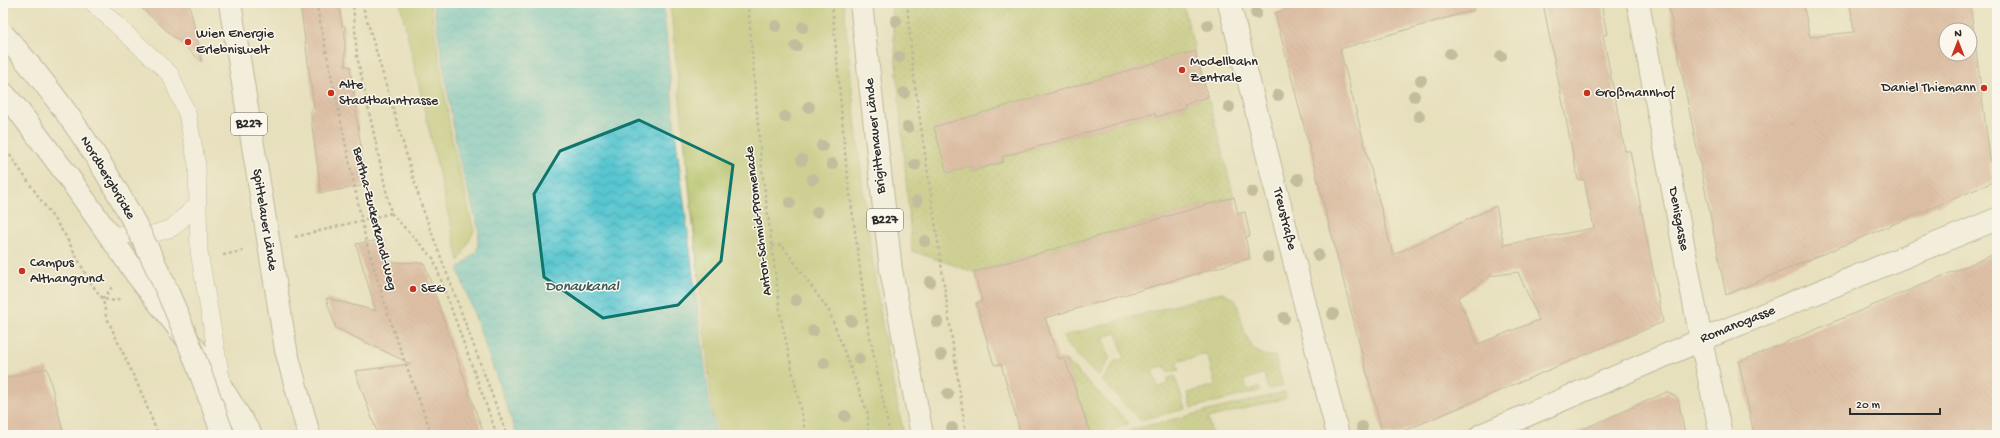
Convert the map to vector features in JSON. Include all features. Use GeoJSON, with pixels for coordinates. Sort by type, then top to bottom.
{"type":"FeatureCollection","features":[{"type":"Feature","properties":{"kind":"main road","name":"Spittelauer Lände"},"geometry":{"type":"LineString","coordinates":[[230,3],[286,350],[309,435]]}},
{"type":"Feature","properties":{"kind":"main road","name":"Brigittenauer Lände"},"geometry":{"type":"LineString","coordinates":[[861,3],[891,270],[922,435]]}},
{"type":"Feature","properties":{"kind":"main road","name":"Treustraße"},"geometry":{"type":"LineString","coordinates":[[1230,3],[1338,435]]}},
{"type":"Feature","properties":{"kind":"main road","name":"Denisgasse"},"geometry":{"type":"LineString","coordinates":[[1638,3],[1701,340],[1721,435]]}},
{"type":"Feature","properties":{"kind":"main road","name":"Nordbergbrücke"},"geometry":{"type":"LineString","coordinates":[[3,34],[51,93],[85,141],[118,194],[174,309],[223,435]]}},
{"type":"Feature","properties":{"kind":"main road","name":"Nordbergbrücke"},"geometry":{"type":"LineString","coordinates":[[3,93],[54,157],[137,275],[208,366],[251,435]]}},
{"type":"Feature","properties":{"kind":"main road","name":"Romanogasse"},"geometry":{"type":"LineString","coordinates":[[1481,435],[1701,340],[1997,219]]}},
{"type":"Feature","properties":{"kind":"lane"},"geometry":{"type":"LineString","coordinates":[[93,3],[170,74],[187,113],[197,165],[196,205],[198,252],[224,390]]}},
{"type":"Feature","properties":{"kind":"lane"},"geometry":{"type":"LineString","coordinates":[[110,235],[153,234],[172,228],[196,205]]}},
{"type":"Feature","properties":{"kind":"path","name":"Bertha-Zuckerkandl-Weg"},"geometry":{"type":"LineString","coordinates":[[316,3],[366,241],[391,324],[432,435]]}},
{"type":"Feature","properties":{"kind":"path"},"geometry":{"type":"LineString","coordinates":[[353,3],[357,56],[391,213],[433,258],[497,435]]}},
{"type":"Feature","properties":{"kind":"path"},"geometry":{"type":"LineString","coordinates":[[362,3],[421,204],[507,435]]}},
{"type":"Feature","properties":{"kind":"path","name":"Anton-Schmid-Promenade"},"geometry":{"type":"LineString","coordinates":[[748,3],[761,160],[781,318],[806,435]]}},
{"type":"Feature","properties":{"kind":"path"},"geometry":{"type":"LineString","coordinates":[[832,3],[846,164],[867,322],[890,435]]}},
{"type":"Feature","properties":{"kind":"path"},"geometry":{"type":"LineString","coordinates":[[906,3],[913,71],[966,435]]}},
{"type":"Feature","properties":{"kind":"path"},"geometry":{"type":"LineString","coordinates":[[3,145],[64,235],[90,282],[102,299],[106,316],[142,394],[158,435]]}},
{"type":"Feature","properties":{"kind":"path"},"geometry":{"type":"LineString","coordinates":[[292,238],[391,213]]}},
{"type":"Feature","properties":{"kind":"path"},"geometry":{"type":"LineString","coordinates":[[772,246],[782,245],[829,311],[868,414],[868,435]]}},
{"type":"Feature","properties":{"kind":"path"},"geometry":{"type":"LineString","coordinates":[[102,299],[115,301],[130,293],[137,275]]}},
{"type":"Feature","properties":{"kind":"path"},"geometry":{"type":"LineString","coordinates":[[102,299],[116,284]]}},
{"type":"Feature","properties":{"kind":"highlighted area"},"geometry":{"type":"Polygon","coordinates":[[[639,120],[733,165],[721,261],[678,305],[603,318],[544,277],[534,194],[560,151],[639,120]]]}},
{"type":"Feature","properties":{"kind":"green space"},"geometry":{"type":"Polygon","coordinates":[[[400,3],[430,3],[453,145],[474,231],[459,261],[400,3]]]}},
{"type":"Feature","properties":{"kind":"green space"},"geometry":{"type":"Polygon","coordinates":[[[670,3],[844,3],[854,112],[874,274],[904,435],[720,435],[713,415],[670,3]]]}},
{"type":"Feature","properties":{"kind":"green space"},"geometry":{"type":"Polygon","coordinates":[[[891,3],[928,3],[930,7],[943,3],[953,3],[954,5],[961,3],[1183,3],[1195,51],[971,166],[973,170],[1003,162],[1002,157],[1155,113],[1156,117],[1185,108],[1183,104],[1208,97],[1234,197],[974,272],[912,251],[891,3]]]}},
{"type":"Feature","properties":{"kind":"green space"},"geometry":{"type":"Polygon","coordinates":[[[1223,292],[1236,301],[1246,336],[1254,350],[1266,356],[1275,356],[1283,386],[1268,389],[1264,373],[1244,380],[1248,390],[1259,387],[1260,391],[1191,408],[1187,393],[1215,385],[1207,354],[1176,362],[1179,370],[1168,373],[1165,366],[1152,369],[1158,387],[1167,384],[1168,378],[1175,376],[1185,409],[1140,420],[1102,381],[1115,361],[1124,358],[1117,333],[1103,337],[1110,358],[1098,377],[1066,344],[1063,336],[1223,292]]]}},
{"type":"Feature","properties":{"kind":"green space"},"geometry":{"type":"Polygon","coordinates":[[[1065,359],[1129,423],[1105,435],[1091,435],[1065,359]]]}},
{"type":"Feature","properties":{"kind":"green space"},"geometry":{"type":"Polygon","coordinates":[[[1285,392],[1286,398],[1208,418],[1212,435],[1121,435],[1134,429],[1285,392]]]}},
{"type":"Feature","properties":{"kind":"water","name":"Donaukanal"},"geometry":{"type":"Polygon","coordinates":[[[433,3],[663,3],[676,141],[711,414],[717,435],[517,435],[458,269],[477,251],[479,230],[458,155],[433,3]]]}},
{"type":"Feature","properties":{"kind":"building","name":"Wien Energie Erlebniswelt"},"geometry":{"type":"Polygon","coordinates":[[[136,3],[189,3],[202,62],[136,3]]]}},
{"type":"Feature","properties":{"kind":"building","name":"Alte Stadtbahntrasse"},"geometry":{"type":"Polygon","coordinates":[[[300,3],[339,3],[342,26],[345,26],[345,66],[350,66],[366,185],[321,193],[311,118],[311,111],[314,107],[300,3]]]}},
{"type":"Feature","properties":{"kind":"building"},"geometry":{"type":"Polygon","coordinates":[[[1308,3],[1473,3],[1474,10],[1340,49],[1393,255],[1496,206],[1504,245],[1594,228],[1584,179],[1578,180],[1543,3],[1601,3],[1607,34],[1603,35],[1625,151],[1630,151],[1663,322],[1394,435],[1382,432],[1275,13],[1308,3]],[[1518,272],[1490,276],[1458,298],[1478,344],[1539,320],[1518,272]]]}},
{"type":"Feature","properties":{"kind":"building"},"geometry":{"type":"Polygon","coordinates":[[[1668,3],[1803,3],[1810,37],[1854,32],[1850,3],[1970,3],[1972,22],[1938,22],[1938,62],[1978,62],[1993,182],[1726,295],[1668,3]]]}},
{"type":"Feature","properties":{"kind":"building"},"geometry":{"type":"Polygon","coordinates":[[[1195,51],[1208,97],[1184,104],[1185,108],[1156,117],[1155,113],[1002,157],[1003,162],[973,171],[971,166],[947,173],[934,127],[1195,51]]]}},
{"type":"Feature","properties":{"kind":"building"},"geometry":{"type":"Polygon","coordinates":[[[1234,197],[1238,214],[1245,212],[1250,236],[1245,237],[1250,258],[1045,318],[1058,358],[1065,359],[1091,435],[1021,435],[1001,364],[994,365],[976,303],[982,301],[974,272],[1234,197]]]}},
{"type":"Feature","properties":{"kind":"building"},"geometry":{"type":"Polygon","coordinates":[[[380,240],[385,262],[424,263],[484,435],[378,435],[355,371],[411,364],[336,328],[326,298],[376,311],[356,244],[380,240]]]}},
{"type":"Feature","properties":{"kind":"building"},"geometry":{"type":"Polygon","coordinates":[[[1997,253],[1997,435],[1754,435],[1739,362],[1997,253]]]}},
{"type":"Feature","properties":{"kind":"building"},"geometry":{"type":"Polygon","coordinates":[[[47,368],[64,435],[3,435],[3,379],[47,368]]]}},
{"type":"Feature","properties":{"kind":"building"},"geometry":{"type":"Polygon","coordinates":[[[1667,392],[1678,398],[1685,435],[1570,435],[1667,392]]]}},
{"type":"Feature","properties":{"kind":"place","name":"Wien Energie Erlebniswelt"},"geometry":{"type":"Point","coordinates":[188,42]}},
{"type":"Feature","properties":{"kind":"place","name":"Modellbahn Zentrale"},"geometry":{"type":"Point","coordinates":[1182,70]}},
{"type":"Feature","properties":{"kind":"place","name":"Daniel Thiemann"},"geometry":{"type":"Point","coordinates":[1984,88]}},
{"type":"Feature","properties":{"kind":"place","name":"Alte Stadtbahntrasse"},"geometry":{"type":"Point","coordinates":[331,93]}},
{"type":"Feature","properties":{"kind":"place","name":"Großmannhof"},"geometry":{"type":"Point","coordinates":[1587,93]}},
{"type":"Feature","properties":{"kind":"place","name":"Campus Althangrund"},"geometry":{"type":"Point","coordinates":[22,271]}},
{"type":"Feature","properties":{"kind":"place","name":"SEG"},"geometry":{"type":"Point","coordinates":[413,289]}}]}
